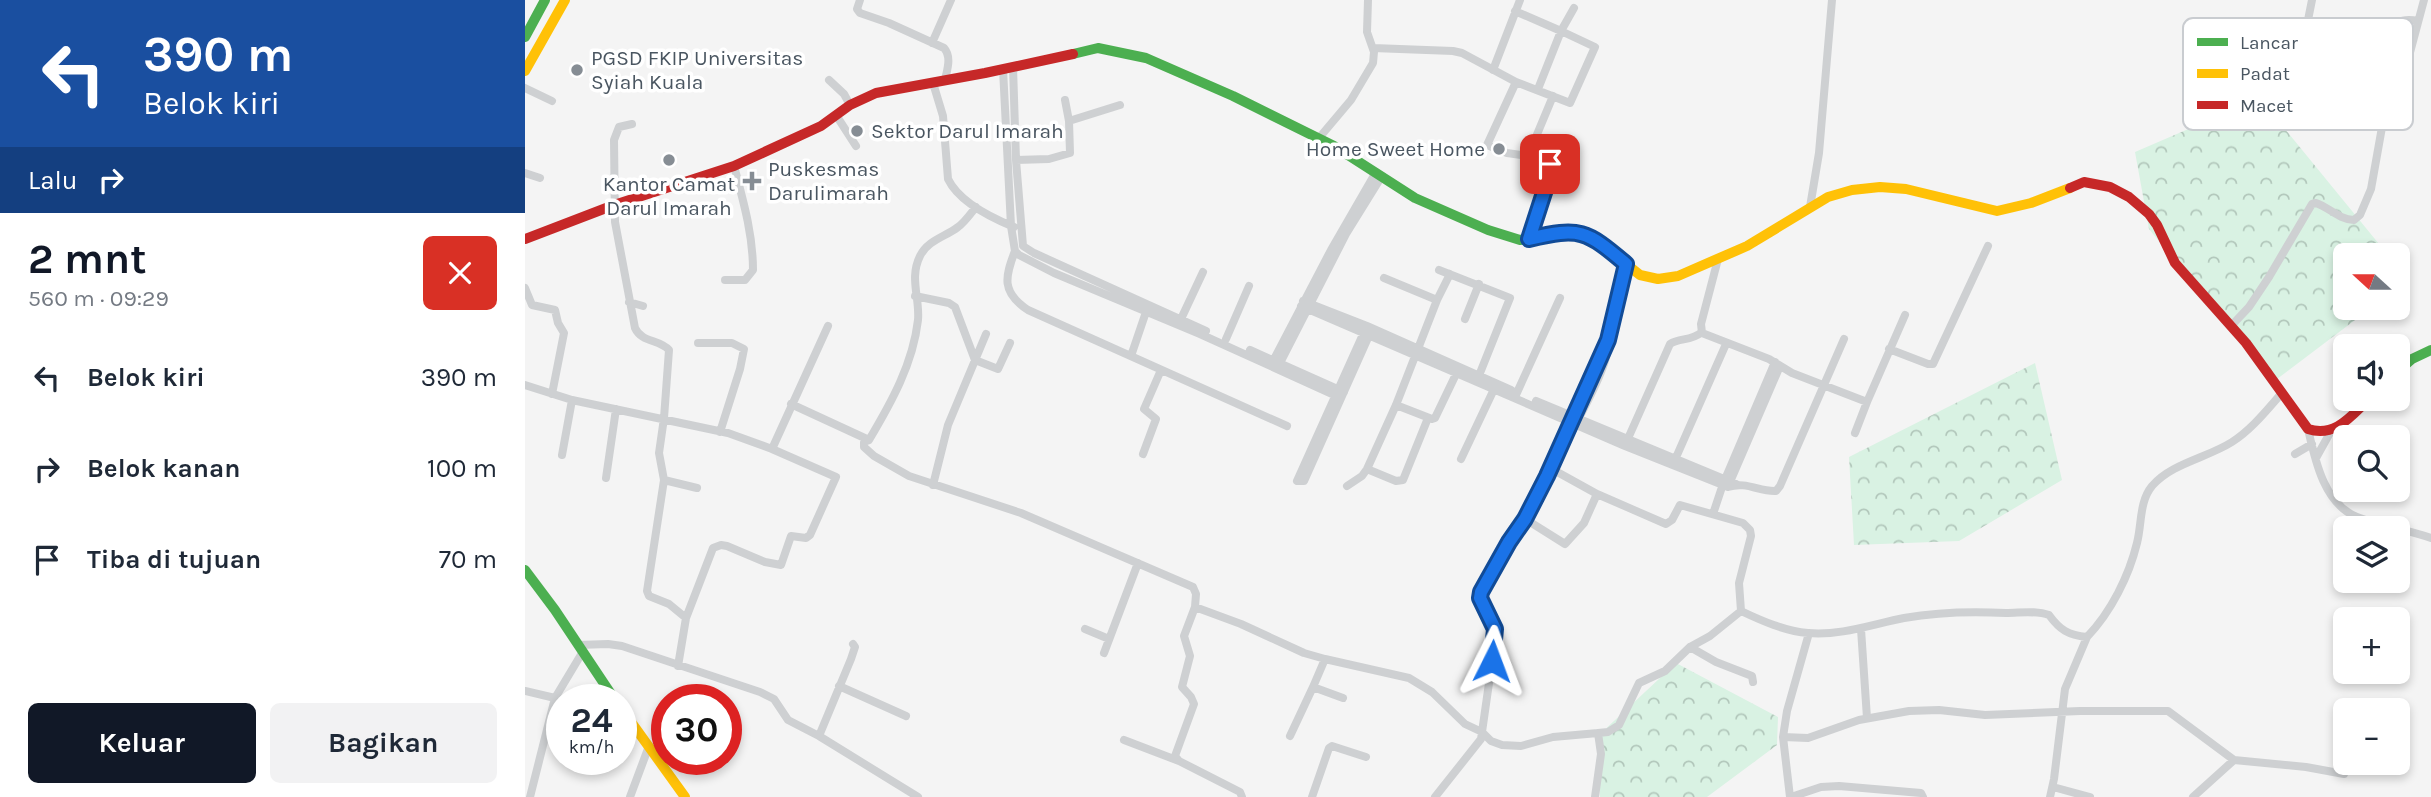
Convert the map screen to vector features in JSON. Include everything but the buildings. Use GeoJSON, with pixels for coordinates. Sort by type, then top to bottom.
{"type":"FeatureCollection","features":[{"type":"Feature","properties":{"kind":"main road"},"geometry":{"type":"LineString","coordinates":[[525,37],[545,0]]}},
{"type":"Feature","properties":{"kind":"main road"},"geometry":{"type":"LineString","coordinates":[[525,71],[565,0]]}},
{"type":"Feature","properties":{"kind":"main road"},"geometry":{"type":"LineString","coordinates":[[525,239],[614,205],[734,166],[821,126],[850,105],[876,93],[1098,48],[1146,58],[1197,79],[1319,138],[1415,198],[1488,230],[1520,240],[1558,232],[1576,232],[1597,240],[1640,275],[1658,279],[1678,276],[1747,246],[1828,197],[1852,190],[1880,187],[1906,189],[1974,208],[1997,211],[2023,206],[2077,184],[2091,182],[2110,187],[2129,197],[2149,214],[2175,263],[2232,325],[2308,429],[2316,433],[2331,431],[2357,411]]}},
{"type":"Feature","properties":{"kind":"main road"},"geometry":{"type":"LineString","coordinates":[[2410,361],[2431,350]]}},
{"type":"Feature","properties":{"kind":"main road"},"geometry":{"type":"LineString","coordinates":[[525,570],[604,684]]}},
{"type":"Feature","properties":{"kind":"main road"},"geometry":{"type":"LineString","coordinates":[[637,730],[685,797]]}},
{"type":"Feature","properties":{"kind":"street"},"geometry":{"type":"LineString","coordinates":[[860,0],[857,9],[860,13],[889,23],[948,52],[945,80]]}},
{"type":"Feature","properties":{"kind":"street"},"geometry":{"type":"LineString","coordinates":[[932,43],[951,0]]}},
{"type":"Feature","properties":{"kind":"street"},"geometry":{"type":"LineString","coordinates":[[1319,138],[1370,72],[1373,48],[1367,32],[1368,0]]}},
{"type":"Feature","properties":{"kind":"street"},"geometry":{"type":"LineString","coordinates":[[1493,70],[1520,0]]}},
{"type":"Feature","properties":{"kind":"street"},"geometry":{"type":"LineString","coordinates":[[1810,207],[1819,153],[1832,0]]}},
{"type":"Feature","properties":{"kind":"street"},"geometry":{"type":"LineString","coordinates":[[2308,18],[2312,0]]}},
{"type":"Feature","properties":{"kind":"street"},"geometry":{"type":"LineString","coordinates":[[2413,40],[2424,0]]}},
{"type":"Feature","properties":{"kind":"street"},"geometry":{"type":"LineString","coordinates":[[1538,89],[1561,31],[1574,8]]}},
{"type":"Feature","properties":{"kind":"street"},"geometry":{"type":"LineString","coordinates":[[1373,48],[1462,53],[1516,82],[1570,103],[1595,47],[1515,11]]}},
{"type":"Feature","properties":{"kind":"street"},"geometry":{"type":"LineString","coordinates":[[2413,20],[2418,21]]}},
{"type":"Feature","properties":{"kind":"street"},"geometry":{"type":"LineString","coordinates":[[1008,68],[1016,160],[1015,251],[1007,273],[1011,296],[1043,317],[1287,426]]}},
{"type":"Feature","properties":{"kind":"street"},"geometry":{"type":"LineString","coordinates":[[1008,68],[1016,227],[1026,249],[1148,308],[1339,393]]}},
{"type":"Feature","properties":{"kind":"street"},"geometry":{"type":"LineString","coordinates":[[829,80],[844,94],[850,105]]}},
{"type":"Feature","properties":{"kind":"street"},"geometry":{"type":"LineString","coordinates":[[1516,82],[1487,145],[1550,164],[1551,171],[1529,239]]}},
{"type":"Feature","properties":{"kind":"street"},"geometry":{"type":"LineString","coordinates":[[933,83],[943,116],[948,179],[952,186],[976,207],[1016,227]]}},
{"type":"Feature","properties":{"kind":"street"},"geometry":{"type":"LineString","coordinates":[[525,88],[552,102]]}},
{"type":"Feature","properties":{"kind":"street"},"geometry":{"type":"LineString","coordinates":[[1528,156],[1553,96]]}},
{"type":"Feature","properties":{"kind":"street"},"geometry":{"type":"LineString","coordinates":[[1016,160],[1039,160],[1070,153],[1065,100]]}},
{"type":"Feature","properties":{"kind":"street"},"geometry":{"type":"LineString","coordinates":[[1069,121],[1120,105]]}},
{"type":"Feature","properties":{"kind":"street"},"geometry":{"type":"LineString","coordinates":[[836,115],[856,146]]}},
{"type":"Feature","properties":{"kind":"street"},"geometry":{"type":"LineString","coordinates":[[632,124],[619,127],[614,140],[617,234],[629,302],[638,334],[647,340],[665,345],[669,350],[659,453],[664,480],[647,591],[651,597],[669,604],[687,618]]}},
{"type":"Feature","properties":{"kind":"street"},"geometry":{"type":"LineString","coordinates":[[2232,325],[2269,277],[2312,204],[2319,204],[2344,219],[2354,220],[2360,215],[2371,189],[2382,130]]}},
{"type":"Feature","properties":{"kind":"street"},"geometry":{"type":"LineString","coordinates":[[725,280],[745,280],[753,270],[752,244],[734,166]]}},
{"type":"Feature","properties":{"kind":"street"},"geometry":{"type":"LineString","coordinates":[[525,173],[540,178]]}},
{"type":"Feature","properties":{"kind":"street"},"geometry":{"type":"LineString","coordinates":[[1275,365],[1343,233],[1379,174]]}},
{"type":"Feature","properties":{"kind":"street"},"geometry":{"type":"LineString","coordinates":[[976,207],[959,227],[928,245],[921,254],[916,265],[915,296],[918,321],[908,365],[869,440],[864,442],[864,447],[874,456],[909,476],[1021,513],[1193,587],[1196,594],[1195,607],[1184,636],[1190,656],[1182,687],[1194,704],[1176,750],[1175,756],[1179,761]]}},
{"type":"Feature","properties":{"kind":"street"},"geometry":{"type":"LineString","coordinates":[[1889,349],[1928,364],[1933,363],[1988,246]]}},
{"type":"Feature","properties":{"kind":"street"},"geometry":{"type":"LineString","coordinates":[[1015,251],[1054,272],[1226,339],[1275,365]]}},
{"type":"Feature","properties":{"kind":"street"},"geometry":{"type":"LineString","coordinates":[[1702,332],[1701,324],[1718,259]]}},
{"type":"Feature","properties":{"kind":"street"},"geometry":{"type":"LineString","coordinates":[[1436,797],[1480,741],[1482,732],[1496,634],[1480,598],[1481,592],[1525,519],[1574,421],[1608,340],[1626,264]]}},
{"type":"Feature","properties":{"kind":"street"},"geometry":{"type":"LineString","coordinates":[[1439,270],[1510,298],[1478,378]]}},
{"type":"Feature","properties":{"kind":"street"},"geometry":{"type":"LineString","coordinates":[[1181,320],[1203,272]]}},
{"type":"Feature","properties":{"kind":"street"},"geometry":{"type":"LineString","coordinates":[[1346,486],[1362,476],[1367,468],[1450,274]]}},
{"type":"Feature","properties":{"kind":"street"},"geometry":{"type":"LineString","coordinates":[[1384,278],[1437,300]]}},
{"type":"Feature","properties":{"kind":"street"},"geometry":{"type":"LineString","coordinates":[[1465,319],[1479,284]]}},
{"type":"Feature","properties":{"kind":"street"},"geometry":{"type":"LineString","coordinates":[[1226,339],[1249,286]]}},
{"type":"Feature","properties":{"kind":"street"},"geometry":{"type":"LineString","coordinates":[[525,288],[532,305],[555,310],[558,323],[564,332],[552,394]]}},
{"type":"Feature","properties":{"kind":"street"},"geometry":{"type":"LineString","coordinates":[[915,296],[949,303],[955,307],[975,360],[998,369],[1010,343]]}},
{"type":"Feature","properties":{"kind":"street"},"geometry":{"type":"LineString","coordinates":[[1516,395],[1560,298]]}},
{"type":"Feature","properties":{"kind":"street"},"geometry":{"type":"LineString","coordinates":[[629,302],[643,306]]}},
{"type":"Feature","properties":{"kind":"street"},"geometry":{"type":"LineString","coordinates":[[1305,305],[1674,462],[1728,483],[1776,491],[1844,339]]}},
{"type":"Feature","properties":{"kind":"street"},"geometry":{"type":"LineString","coordinates":[[1131,356],[1148,308]]}},
{"type":"Feature","properties":{"kind":"street"},"geometry":{"type":"LineString","coordinates":[[1855,433],[1905,315]]}},
{"type":"Feature","properties":{"kind":"street"},"geometry":{"type":"LineString","coordinates":[[772,449],[828,326]]}},
{"type":"Feature","properties":{"kind":"street"},"geometry":{"type":"LineString","coordinates":[[1339,393],[1304,481],[1297,481],[1368,331]]}},
{"type":"Feature","properties":{"kind":"street"},"geometry":{"type":"LineString","coordinates":[[1702,332],[1778,364],[1792,373],[1867,402]]}},
{"type":"Feature","properties":{"kind":"street"},"geometry":{"type":"LineString","coordinates":[[1626,443],[1670,344],[1694,338],[1702,332]]}},
{"type":"Feature","properties":{"kind":"street"},"geometry":{"type":"LineString","coordinates":[[933,485],[949,425],[986,334]]}},
{"type":"Feature","properties":{"kind":"street"},"geometry":{"type":"LineString","coordinates":[[698,343],[732,343],[744,349],[720,432]]}},
{"type":"Feature","properties":{"kind":"street"},"geometry":{"type":"LineString","coordinates":[[1674,462],[1726,344]]}},
{"type":"Feature","properties":{"kind":"street"},"geometry":{"type":"LineString","coordinates":[[1713,514],[1778,364]]}},
{"type":"Feature","properties":{"kind":"street"},"geometry":{"type":"LineString","coordinates":[[1396,405],[1428,418],[1435,418],[1459,369]]}},
{"type":"Feature","properties":{"kind":"street"},"geometry":{"type":"LineString","coordinates":[[1143,454],[1156,419],[1145,409],[1161,370]]}},
{"type":"Feature","properties":{"kind":"street"},"geometry":{"type":"LineString","coordinates":[[526,386],[572,400],[720,432],[772,449],[836,477],[810,535],[806,538],[791,536],[782,564],[727,547],[715,546],[687,618],[678,666]]}},
{"type":"Feature","properties":{"kind":"street"},"geometry":{"type":"LineString","coordinates":[[1461,459],[1495,386]]}},
{"type":"Feature","properties":{"kind":"street"},"geometry":{"type":"LineString","coordinates":[[2050,797],[2065,689],[2087,637],[2107,610],[2131,564],[2138,540],[2143,504],[2153,485],[2179,467],[2231,443],[2251,427],[2281,394]]}},
{"type":"Feature","properties":{"kind":"street"},"geometry":{"type":"LineString","coordinates":[[562,456],[572,400]]}},
{"type":"Feature","properties":{"kind":"street"},"geometry":{"type":"LineString","coordinates":[[791,404],[869,440]]}},
{"type":"Feature","properties":{"kind":"street"},"geometry":{"type":"LineString","coordinates":[[606,478],[616,409]]}},
{"type":"Feature","properties":{"kind":"street"},"geometry":{"type":"LineString","coordinates":[[1367,468],[1396,481],[1403,480],[1428,418]]}},
{"type":"Feature","properties":{"kind":"street"},"geometry":{"type":"LineString","coordinates":[[2308,429],[2328,491],[2343,509],[2355,517],[2407,529],[2431,538]]}},
{"type":"Feature","properties":{"kind":"street"},"geometry":{"type":"LineString","coordinates":[[2316,457],[2331,431]]}},
{"type":"Feature","properties":{"kind":"street"},"geometry":{"type":"LineString","coordinates":[[2295,454],[2312,444]]}},
{"type":"Feature","properties":{"kind":"street"},"geometry":{"type":"LineString","coordinates":[[1553,463],[1597,494],[1666,524],[1672,520],[1680,505],[1743,523],[1750,530],[1750,545],[1739,583],[1741,611]]}},
{"type":"Feature","properties":{"kind":"street"},"geometry":{"type":"LineString","coordinates":[[664,480],[698,488]]}},
{"type":"Feature","properties":{"kind":"street"},"geometry":{"type":"LineString","coordinates":[[1525,519],[1565,544],[1584,523],[1597,494]]}},
{"type":"Feature","properties":{"kind":"street"},"geometry":{"type":"LineString","coordinates":[[1104,653],[1137,563]]}},
{"type":"Feature","properties":{"kind":"street"},"geometry":{"type":"LineString","coordinates":[[1195,607],[1304,653],[1409,678],[1432,692],[1465,724],[1482,732],[1491,741],[1512,746],[1553,737],[1608,732],[1619,725],[1639,683],[1665,671],[1691,647],[1710,636],[1741,611]]}},
{"type":"Feature","properties":{"kind":"street"},"geometry":{"type":"LineString","coordinates":[[1741,611],[1773,625],[1809,633],[1861,629],[1915,616],[1964,610],[2043,613],[2049,615],[2061,630],[2087,637]]}},
{"type":"Feature","properties":{"kind":"street"},"geometry":{"type":"LineString","coordinates":[[1085,629],[1109,639]]}},
{"type":"Feature","properties":{"kind":"street"},"geometry":{"type":"LineString","coordinates":[[1861,629],[1867,718]]}},
{"type":"Feature","properties":{"kind":"street"},"geometry":{"type":"LineString","coordinates":[[1809,633],[1787,711],[1783,737],[1790,797],[1839,786],[1921,793],[1923,797]]}},
{"type":"Feature","properties":{"kind":"street"},"geometry":{"type":"LineString","coordinates":[[562,684],[580,649],[608,644],[622,646],[774,699],[787,720],[819,736],[918,797]]}},
{"type":"Feature","properties":{"kind":"street"},"geometry":{"type":"LineString","coordinates":[[819,736],[851,659],[855,647],[853,644]]}},
{"type":"Feature","properties":{"kind":"street"},"geometry":{"type":"LineString","coordinates":[[1691,647],[1716,662],[1752,676],[1753,682]]}},
{"type":"Feature","properties":{"kind":"street"},"geometry":{"type":"LineString","coordinates":[[1290,736],[1325,659]]}},
{"type":"Feature","properties":{"kind":"street"},"geometry":{"type":"LineString","coordinates":[[839,687],[906,716]]}},
{"type":"Feature","properties":{"kind":"street"},"geometry":{"type":"LineString","coordinates":[[1313,687],[1343,698]]}},
{"type":"Feature","properties":{"kind":"street"},"geometry":{"type":"LineString","coordinates":[[525,691],[546,696]]}},
{"type":"Feature","properties":{"kind":"street"},"geometry":{"type":"LineString","coordinates":[[1783,737],[1808,738],[1867,718],[1909,711],[1939,710],[1985,715],[2168,711],[2234,760],[2333,772]]}},
{"type":"Feature","properties":{"kind":"street"},"geometry":{"type":"LineString","coordinates":[[1595,797],[1601,754],[1598,733]]}},
{"type":"Feature","properties":{"kind":"street"},"geometry":{"type":"LineString","coordinates":[[530,797],[546,737]]}},
{"type":"Feature","properties":{"kind":"street"},"geometry":{"type":"LineString","coordinates":[[1125,740],[1179,761],[1228,785],[1240,792],[1242,797]]}},
{"type":"Feature","properties":{"kind":"street"},"geometry":{"type":"LineString","coordinates":[[1312,797],[1329,748],[1332,746],[1366,757]]}},
{"type":"Feature","properties":{"kind":"street"},"geometry":{"type":"LineString","coordinates":[[630,797],[649,747]]}},
{"type":"Feature","properties":{"kind":"street"},"geometry":{"type":"LineString","coordinates":[[2193,797],[2234,760]]}},
{"type":"Feature","properties":{"kind":"street"},"geometry":{"type":"LineString","coordinates":[[2053,787],[2090,797]]}},
{"type":"Feature","properties":{"kind":"green space"},"geometry":{"type":"Polygon","coordinates":[[[2186,130],[2286,130],[2378,243],[2333,243],[2333,320],[2355,320],[2333,334],[2333,337],[2273,382],[2149,229],[2135,152],[2186,130]]]}},
{"type":"Feature","properties":{"kind":"green space"},"geometry":{"type":"Polygon","coordinates":[[[2035,363],[2062,480],[1959,541],[1854,545],[1849,457],[2035,363]]]}},
{"type":"Feature","properties":{"kind":"green space"},"geometry":{"type":"Polygon","coordinates":[[[1676,663],[1778,717],[1777,745],[1707,797],[1600,797],[1599,735],[1676,663]]]}},
{"type":"Feature","properties":{"kind":"traffic: fast"},"geometry":{"type":"LineString","coordinates":[[525,37],[545,0]]}},
{"type":"Feature","properties":{"kind":"traffic: fast"},"geometry":{"type":"LineString","coordinates":[[1073,54],[1098,48],[1146,58],[1233,96],[1334,146],[1415,198],[1488,230],[1520,240],[1570,233]]}},
{"type":"Feature","properties":{"kind":"traffic: fast"},"geometry":{"type":"LineString","coordinates":[[2410,361],[2431,350]]}},
{"type":"Feature","properties":{"kind":"traffic: fast"},"geometry":{"type":"LineString","coordinates":[[525,570],[604,684]]}},
{"type":"Feature","properties":{"kind":"traffic: slow"},"geometry":{"type":"LineString","coordinates":[[525,71],[565,0]]}},
{"type":"Feature","properties":{"kind":"traffic: slow"},"geometry":{"type":"LineString","coordinates":[[1570,233],[1576,232],[1596,240],[1640,275],[1658,279],[1678,276],[1747,246],[1828,197],[1852,190],[1880,187],[1906,189],[1997,211],[2031,203],[2070,188]]}},
{"type":"Feature","properties":{"kind":"traffic: slow"},"geometry":{"type":"LineString","coordinates":[[637,730],[685,797]]}},
{"type":"Feature","properties":{"kind":"traffic: jam"},"geometry":{"type":"LineString","coordinates":[[525,239],[614,205],[734,166],[821,126],[850,105],[876,93],[1073,54]]}},
{"type":"Feature","properties":{"kind":"traffic: jam"},"geometry":{"type":"LineString","coordinates":[[2070,188],[2084,182],[2110,187],[2129,197],[2149,214],[2175,263],[2246,343],[2308,429],[2318,431],[2334,428],[2356,411]]}},
{"type":"Feature","properties":{"kind":"place","name":"PGSD FKIP Universitas Syiah Kuala"},"geometry":{"type":"Point","coordinates":[577,70]}},
{"type":"Feature","properties":{"kind":"place","name":"Sektor Darul Imarah"},"geometry":{"type":"Point","coordinates":[857,131]}},
{"type":"Feature","properties":{"kind":"place","name":"Home Sweet Home"},"geometry":{"type":"Point","coordinates":[1499,149]}},
{"type":"Feature","properties":{"kind":"place","name":"Kantor Camat Darul Imarah"},"geometry":{"type":"Point","coordinates":[669,160]}},
{"type":"Feature","properties":{"kind":"place","name":"Puskesmas Darulimarah"},"geometry":{"type":"Point","coordinates":[752,181]}},
{"type":"Feature","properties":{"kind":"route"},"geometry":{"type":"LineString","coordinates":[[1492,661],[1496,634],[1480,598],[1481,592],[1525,519],[1547,476],[1608,340],[1626,264],[1597,240],[1576,232],[1558,232],[1529,239],[1551,171],[1550,164]]}}]}
